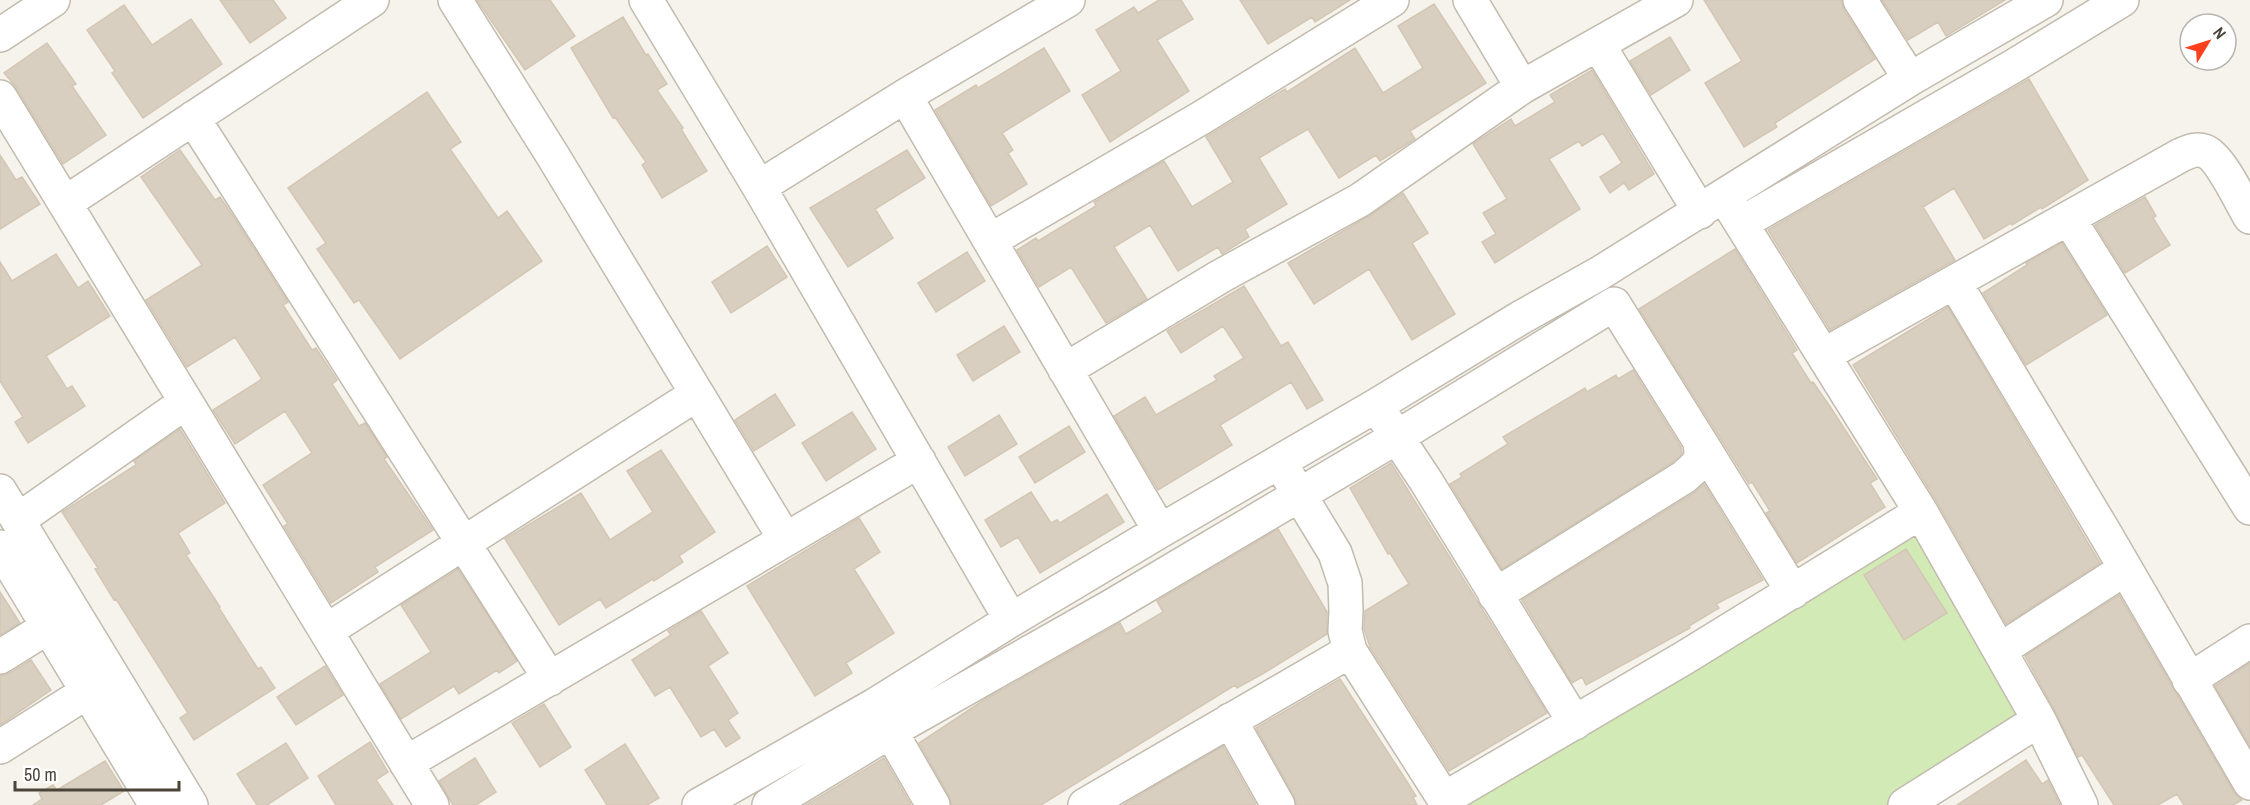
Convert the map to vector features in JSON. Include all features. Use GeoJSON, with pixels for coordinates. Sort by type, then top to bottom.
{"type":"FeatureCollection","features":[{"type":"Feature","properties":{"kind":"street"},"geometry":{"type":"LineString","coordinates":[[0,35],[53,0]]}},
{"type":"Feature","properties":{"kind":"street"},"geometry":{"type":"LineString","coordinates":[[64,203],[372,0]]}},
{"type":"Feature","properties":{"kind":"street"},"geometry":{"type":"LineString","coordinates":[[455,0],[559,166],[785,539]]}},
{"type":"Feature","properties":{"kind":"street"},"geometry":{"type":"LineString","coordinates":[[646,0],[759,187],[1011,620]]}},
{"type":"Feature","properties":{"kind":"street"},"geometry":{"type":"LineString","coordinates":[[1470,0],[1522,87]]}},
{"type":"Feature","properties":{"kind":"street"},"geometry":{"type":"LineString","coordinates":[[1065,370],[1221,276],[1360,200],[1522,87],[1676,0]]}},
{"type":"Feature","properties":{"kind":"street"},"geometry":{"type":"LineString","coordinates":[[1860,0],[1910,79]]}},
{"type":"Feature","properties":{"kind":"street"},"geometry":{"type":"LineString","coordinates":[[769,805],[1011,620],[1377,405],[1520,318],[1600,273],[1910,79],[2046,0]]}},
{"type":"Feature","properties":{"kind":"street"},"geometry":{"type":"LineString","coordinates":[[1742,223],[2012,67],[2122,0]]}},
{"type":"Feature","properties":{"kind":"street"},"geometry":{"type":"LineString","coordinates":[[759,187],[1050,4]]}},
{"type":"Feature","properties":{"kind":"street"},"geometry":{"type":"LineString","coordinates":[[991,240],[1201,118],[1376,4]]}},
{"type":"Feature","properties":{"kind":"street"},"geometry":{"type":"LineString","coordinates":[[1598,44],[1712,204],[1742,223],[1921,512],[2039,720],[2081,805]]}},
{"type":"Feature","properties":{"kind":"street"},"geometry":{"type":"LineString","coordinates":[[905,96],[1160,531]]}},
{"type":"Feature","properties":{"kind":"street"},"geometry":{"type":"LineString","coordinates":[[0,97],[432,805]]}},
{"type":"Feature","properties":{"kind":"street"},"geometry":{"type":"LineString","coordinates":[[194,118],[550,679]]}},
{"type":"Feature","properties":{"kind":"street"},"geometry":{"type":"LineString","coordinates":[[1824,355],[2181,155],[2196,150],[2205,151],[2215,159],[2250,217]]}},
{"type":"Feature","properties":{"kind":"street"},"geometry":{"type":"LineString","coordinates":[[2069,219],[2250,508]]}},
{"type":"Feature","properties":{"kind":"street"},"geometry":{"type":"LineString","coordinates":[[1955,283],[2250,783]]}},
{"type":"Feature","properties":{"kind":"street"},"geometry":{"type":"LineString","coordinates":[[699,805],[1110,607],[1614,304],[1793,592]]}},
{"type":"Feature","properties":{"kind":"street"},"geometry":{"type":"LineString","coordinates":[[326,631],[697,394]]}},
{"type":"Feature","properties":{"kind":"street"},"geometry":{"type":"LineString","coordinates":[[18,520],[186,402]]}},
{"type":"Feature","properties":{"kind":"street"},"geometry":{"type":"LineString","coordinates":[[1377,405],[1575,723]]}},
{"type":"Feature","properties":{"kind":"street"},"geometry":{"type":"LineString","coordinates":[[1495,595],[1684,477],[1698,465],[1702,454],[1699,440]]}},
{"type":"Feature","properties":{"kind":"street"},"geometry":{"type":"LineString","coordinates":[[406,763],[919,461]]}},
{"type":"Feature","properties":{"kind":"street"},"geometry":{"type":"LineString","coordinates":[[1280,461],[1298,495],[1335,553],[1345,583],[1345,631],[1350,651],[1446,802],[1921,512]]}},
{"type":"Feature","properties":{"kind":"street"},"geometry":{"type":"LineString","coordinates":[[0,491],[18,520],[87,692],[156,805]]}},
{"type":"Feature","properties":{"kind":"street"},"geometry":{"type":"LineString","coordinates":[[3,561],[60,627],[191,805]]}},
{"type":"Feature","properties":{"kind":"street"},"geometry":{"type":"LineString","coordinates":[[2000,650],[2125,569]]}},
{"type":"Feature","properties":{"kind":"street"},"geometry":{"type":"LineString","coordinates":[[0,657],[60,627]]}},
{"type":"Feature","properties":{"kind":"street"},"geometry":{"type":"LineString","coordinates":[[2189,680],[2250,641]]}},
{"type":"Feature","properties":{"kind":"street"},"geometry":{"type":"LineString","coordinates":[[1085,805],[1350,651]]}},
{"type":"Feature","properties":{"kind":"street"},"geometry":{"type":"LineString","coordinates":[[0,747],[87,692]]}},
{"type":"Feature","properties":{"kind":"street"},"geometry":{"type":"LineString","coordinates":[[883,718],[933,805]]}},
{"type":"Feature","properties":{"kind":"street"},"geometry":{"type":"LineString","coordinates":[[1230,720],[1278,805]]}},
{"type":"Feature","properties":{"kind":"street"},"geometry":{"type":"LineString","coordinates":[[1916,802],[2039,720]]}},
{"type":"Feature","properties":{"kind":"green space"},"geometry":{"type":"Polygon","coordinates":[[[1920,518],[2038,720],[1903,805],[1448,805],[1920,518]]]}},
{"type":"Feature","properties":{"kind":"building"},"geometry":{"type":"Polygon","coordinates":[[[220,0],[273,0],[286,18],[250,43],[220,0]]]}},
{"type":"Feature","properties":{"kind":"building"},"geometry":{"type":"Polygon","coordinates":[[[477,0],[550,0],[575,36],[525,70],[477,0]]]}},
{"type":"Feature","properties":{"kind":"building"},"geometry":{"type":"Polygon","coordinates":[[[1159,0],[1181,0],[1193,19],[1157,40],[1189,91],[1110,142],[1082,95],[1121,71],[1096,30],[1134,7],[1138,13],[1159,0]]]}},
{"type":"Feature","properties":{"kind":"building"},"geometry":{"type":"Polygon","coordinates":[[[1240,0],[1350,0],[1315,22],[1312,17],[1268,44],[1240,0]]]}},
{"type":"Feature","properties":{"kind":"building"},"geometry":{"type":"Polygon","coordinates":[[[1704,0],[1841,0],[1844,10],[1875,59],[1775,123],[1777,127],[1744,147],[1705,83],[1742,61],[1704,0]]]}},
{"type":"Feature","properties":{"kind":"building"},"geometry":{"type":"Polygon","coordinates":[[[1882,0],[2005,0],[1946,36],[1938,22],[1908,40],[1882,0]]]}},
{"type":"Feature","properties":{"kind":"building"},"geometry":{"type":"Polygon","coordinates":[[[1434,4],[1486,83],[1410,131],[1415,139],[1380,161],[1376,155],[1339,178],[1308,129],[1259,158],[1287,204],[1245,229],[1249,237],[1222,254],[1218,247],[1178,271],[1150,225],[1114,247],[1147,299],[1106,323],[1071,267],[1039,287],[1017,250],[1036,238],[1038,241],[1096,206],[1094,202],[1164,161],[1192,207],[1233,182],[1206,137],[1285,89],[1287,92],[1355,48],[1383,93],[1423,68],[1398,26],[1434,4]]]}},
{"type":"Feature","properties":{"kind":"building"},"geometry":{"type":"Polygon","coordinates":[[[124,5],[152,45],[191,19],[222,64],[143,118],[112,73],[115,71],[87,30],[124,5]]]}},
{"type":"Feature","properties":{"kind":"building"},"geometry":{"type":"Polygon","coordinates":[[[623,17],[667,84],[657,90],[683,128],[681,129],[707,171],[662,198],[642,165],[646,162],[615,117],[613,118],[571,48],[623,17]]]}},
{"type":"Feature","properties":{"kind":"building"},"geometry":{"type":"Polygon","coordinates":[[[1670,37],[1690,70],[1651,95],[1630,61],[1670,37]]]}},
{"type":"Feature","properties":{"kind":"building"},"geometry":{"type":"Polygon","coordinates":[[[47,43],[76,84],[72,86],[106,135],[63,164],[16,87],[4,73],[47,43]]]}},
{"type":"Feature","properties":{"kind":"building"},"geometry":{"type":"Polygon","coordinates":[[[1044,48],[1070,91],[1002,133],[1013,150],[1008,153],[1027,184],[991,206],[935,110],[976,85],[978,88],[1044,48]]]}},
{"type":"Feature","properties":{"kind":"building"},"geometry":{"type":"Polygon","coordinates":[[[1592,70],[1654,174],[1629,190],[1624,183],[1610,193],[1600,177],[1622,163],[1603,133],[1582,146],[1579,141],[1549,159],[1580,209],[1495,263],[1482,242],[1496,234],[1483,213],[1507,199],[1473,144],[1511,119],[1515,126],[1555,102],[1550,95],[1592,70]]]}},
{"type":"Feature","properties":{"kind":"building"},"geometry":{"type":"Polygon","coordinates":[[[2029,79],[2088,180],[2042,209],[2041,207],[1984,239],[1954,188],[1923,207],[1955,260],[1830,330],[1768,230],[2029,79]]]}},
{"type":"Feature","properties":{"kind":"building"},"geometry":{"type":"Polygon","coordinates":[[[427,92],[461,142],[450,149],[498,218],[507,211],[542,261],[400,359],[359,300],[354,303],[317,249],[326,243],[288,188],[427,92]]]}},
{"type":"Feature","properties":{"kind":"building"},"geometry":{"type":"Polygon","coordinates":[[[180,150],[215,200],[220,197],[237,222],[288,302],[283,305],[312,350],[316,348],[337,380],[332,384],[359,426],[365,423],[387,457],[384,459],[433,530],[375,567],[378,572],[331,603],[284,526],[288,524],[263,485],[312,453],[285,411],[235,444],[213,410],[262,379],[235,337],[187,367],[146,300],[202,265],[141,177],[180,150]]]}},
{"type":"Feature","properties":{"kind":"building"},"geometry":{"type":"Polygon","coordinates":[[[907,150],[925,178],[875,209],[893,238],[848,267],[810,208],[907,150]]]}},
{"type":"Feature","properties":{"kind":"building"},"geometry":{"type":"Polygon","coordinates":[[[0,155],[16,180],[22,177],[40,204],[0,229],[0,155]]]}},
{"type":"Feature","properties":{"kind":"building"},"geometry":{"type":"Polygon","coordinates":[[[1403,193],[1428,233],[1412,243],[1455,314],[1412,340],[1369,269],[1314,304],[1288,263],[1369,216],[1403,193]]]}},
{"type":"Feature","properties":{"kind":"building"},"geometry":{"type":"Polygon","coordinates":[[[2145,197],[2156,216],[2153,218],[2170,245],[2125,273],[2095,225],[2145,197]]]}},
{"type":"Feature","properties":{"kind":"building"},"geometry":{"type":"Polygon","coordinates":[[[2062,243],[2107,315],[2026,365],[1983,293],[2027,265],[2026,263],[2062,243]]]}},
{"type":"Feature","properties":{"kind":"building"},"geometry":{"type":"Polygon","coordinates":[[[767,246],[787,277],[731,313],[712,282],[767,246]]]}},
{"type":"Feature","properties":{"kind":"building"},"geometry":{"type":"Polygon","coordinates":[[[1735,249],[1797,350],[1792,353],[1877,479],[1870,483],[1885,507],[1797,563],[1766,513],[1770,511],[1752,482],[1749,484],[1639,309],[1735,249]]]}},
{"type":"Feature","properties":{"kind":"building"},"geometry":{"type":"Polygon","coordinates":[[[967,252],[985,281],[936,312],[918,283],[967,252]]]}},
{"type":"Feature","properties":{"kind":"building"},"geometry":{"type":"Polygon","coordinates":[[[56,254],[78,288],[88,281],[110,316],[46,356],[67,389],[72,386],[85,406],[28,443],[15,422],[23,417],[0,381],[0,262],[12,281],[56,254]]]}},
{"type":"Feature","properties":{"kind":"building"},"geometry":{"type":"Polygon","coordinates":[[[1244,286],[1281,346],[1288,342],[1323,400],[1307,409],[1291,382],[1220,425],[1232,445],[1158,490],[1114,416],[1145,397],[1156,415],[1217,380],[1214,376],[1244,358],[1223,326],[1181,353],[1167,331],[1244,286]]]}},
{"type":"Feature","properties":{"kind":"building"},"geometry":{"type":"Polygon","coordinates":[[[1948,307],[2100,563],[2006,624],[1937,502],[1853,365],[1948,307]]]}},
{"type":"Feature","properties":{"kind":"building"},"geometry":{"type":"Polygon","coordinates":[[[1004,326],[1020,352],[973,381],[957,355],[1004,326]]]}},
{"type":"Feature","properties":{"kind":"building"},"geometry":{"type":"Polygon","coordinates":[[[1633,370],[1681,447],[1682,454],[1673,462],[1502,569],[1450,484],[1462,477],[1460,474],[1508,444],[1503,437],[1585,388],[1587,392],[1616,375],[1618,379],[1633,370]]]}},
{"type":"Feature","properties":{"kind":"building"},"geometry":{"type":"Polygon","coordinates":[[[775,394],[795,425],[754,451],[735,420],[775,394]]]}},
{"type":"Feature","properties":{"kind":"building"},"geometry":{"type":"Polygon","coordinates":[[[852,412],[876,449],[826,481],[802,443],[852,412]]]}},
{"type":"Feature","properties":{"kind":"building"},"geometry":{"type":"Polygon","coordinates":[[[999,415],[1017,444],[965,476],[948,447],[999,415]]]}},
{"type":"Feature","properties":{"kind":"building"},"geometry":{"type":"Polygon","coordinates":[[[1069,426],[1085,452],[1035,483],[1019,457],[1069,426]]]}},
{"type":"Feature","properties":{"kind":"building"},"geometry":{"type":"Polygon","coordinates":[[[180,429],[225,503],[178,533],[190,553],[186,555],[258,669],[261,667],[275,688],[194,740],[180,718],[188,713],[116,599],[114,600],[95,569],[98,568],[62,512],[136,465],[134,461],[180,429]]]}},
{"type":"Feature","properties":{"kind":"building"},"geometry":{"type":"Polygon","coordinates":[[[661,450],[715,532],[679,556],[683,562],[654,581],[653,579],[606,608],[600,599],[559,625],[505,539],[581,493],[610,540],[653,512],[627,471],[661,450]]]}},
{"type":"Feature","properties":{"kind":"building"},"geometry":{"type":"Polygon","coordinates":[[[1391,463],[1547,713],[1449,771],[1370,647],[1364,629],[1365,611],[1409,584],[1390,553],[1388,554],[1350,488],[1391,463]]]}},
{"type":"Feature","properties":{"kind":"building"},"geometry":{"type":"Polygon","coordinates":[[[1704,484],[1763,580],[1716,604],[1719,608],[1689,626],[1690,628],[1586,685],[1582,677],[1572,683],[1522,600],[1694,493],[1704,484]]]}},
{"type":"Feature","properties":{"kind":"building"},"geometry":{"type":"Polygon","coordinates":[[[1031,492],[1051,523],[1057,520],[1060,523],[1107,494],[1124,522],[1040,573],[1018,537],[1001,547],[985,520],[1031,492]]]}},
{"type":"Feature","properties":{"kind":"building"},"geometry":{"type":"Polygon","coordinates":[[[859,518],[880,552],[854,569],[894,633],[846,663],[852,673],[815,696],[747,586],[859,518]]]}},
{"type":"Feature","properties":{"kind":"building"},"geometry":{"type":"Polygon","coordinates":[[[1278,529],[1327,612],[1327,634],[1237,688],[1235,685],[1041,805],[952,805],[919,743],[984,700],[1120,623],[1126,634],[1163,612],[1157,601],[1278,529]]]}},
{"type":"Feature","properties":{"kind":"building"},"geometry":{"type":"Polygon","coordinates":[[[1906,549],[1947,613],[1904,640],[1864,575],[1906,549]]]}},
{"type":"Feature","properties":{"kind":"building"},"geometry":{"type":"Polygon","coordinates":[[[458,569],[517,661],[499,673],[497,670],[459,694],[454,686],[401,719],[380,684],[431,652],[401,605],[458,569]]]}},
{"type":"Feature","properties":{"kind":"building"},"geometry":{"type":"Polygon","coordinates":[[[0,592],[20,623],[0,635],[0,592]]]}},
{"type":"Feature","properties":{"kind":"building"},"geometry":{"type":"Polygon","coordinates":[[[2119,595],[2234,792],[2242,800],[2233,805],[2184,805],[2177,794],[2158,805],[2114,805],[2082,755],[2078,757],[2025,656],[2119,595]]]}},
{"type":"Feature","properties":{"kind":"building"},"geometry":{"type":"Polygon","coordinates":[[[701,611],[728,653],[708,666],[738,713],[728,720],[740,738],[726,747],[714,729],[701,737],[670,687],[655,696],[632,660],[671,635],[668,631],[701,611]]]}},
{"type":"Feature","properties":{"kind":"building"},"geometry":{"type":"Polygon","coordinates":[[[31,660],[51,690],[0,725],[0,676],[10,673],[31,660]]]}},
{"type":"Feature","properties":{"kind":"building"},"geometry":{"type":"Polygon","coordinates":[[[2250,663],[2250,746],[2215,686],[2250,663]]]}},
{"type":"Feature","properties":{"kind":"building"},"geometry":{"type":"Polygon","coordinates":[[[325,666],[343,695],[296,725],[277,697],[325,666]]]}},
{"type":"Feature","properties":{"kind":"building"},"geometry":{"type":"Polygon","coordinates":[[[1340,679],[1416,796],[1413,797],[1417,805],[1297,805],[1256,728],[1340,679]]]}},
{"type":"Feature","properties":{"kind":"building"},"geometry":{"type":"Polygon","coordinates":[[[544,704],[571,747],[540,767],[512,723],[544,704]]]}},
{"type":"Feature","properties":{"kind":"building"},"geometry":{"type":"Polygon","coordinates":[[[370,742],[388,772],[376,780],[393,805],[336,805],[318,776],[370,742]]]}},
{"type":"Feature","properties":{"kind":"building"},"geometry":{"type":"Polygon","coordinates":[[[286,743],[308,778],[267,805],[257,805],[237,774],[286,743]]]}},
{"type":"Feature","properties":{"kind":"building"},"geometry":{"type":"Polygon","coordinates":[[[625,744],[659,798],[647,805],[607,805],[585,770],[625,744]]]}},
{"type":"Feature","properties":{"kind":"building"},"geometry":{"type":"Polygon","coordinates":[[[1223,746],[1256,805],[1123,805],[1151,788],[1223,746]]]}},
{"type":"Feature","properties":{"kind":"building"},"geometry":{"type":"Polygon","coordinates":[[[475,758],[496,792],[476,805],[453,805],[439,781],[475,758]]]}},
{"type":"Feature","properties":{"kind":"building"},"geometry":{"type":"Polygon","coordinates":[[[884,758],[911,805],[806,805],[884,758]]]}},
{"type":"Feature","properties":{"kind":"building"},"geometry":{"type":"Polygon","coordinates":[[[2026,760],[2042,784],[2048,780],[2060,805],[1957,805],[2026,760]]]}},
{"type":"Feature","properties":{"kind":"building"},"geometry":{"type":"Polygon","coordinates":[[[105,761],[124,791],[101,805],[33,805],[42,799],[39,793],[53,785],[57,790],[105,761]]]}}]}
